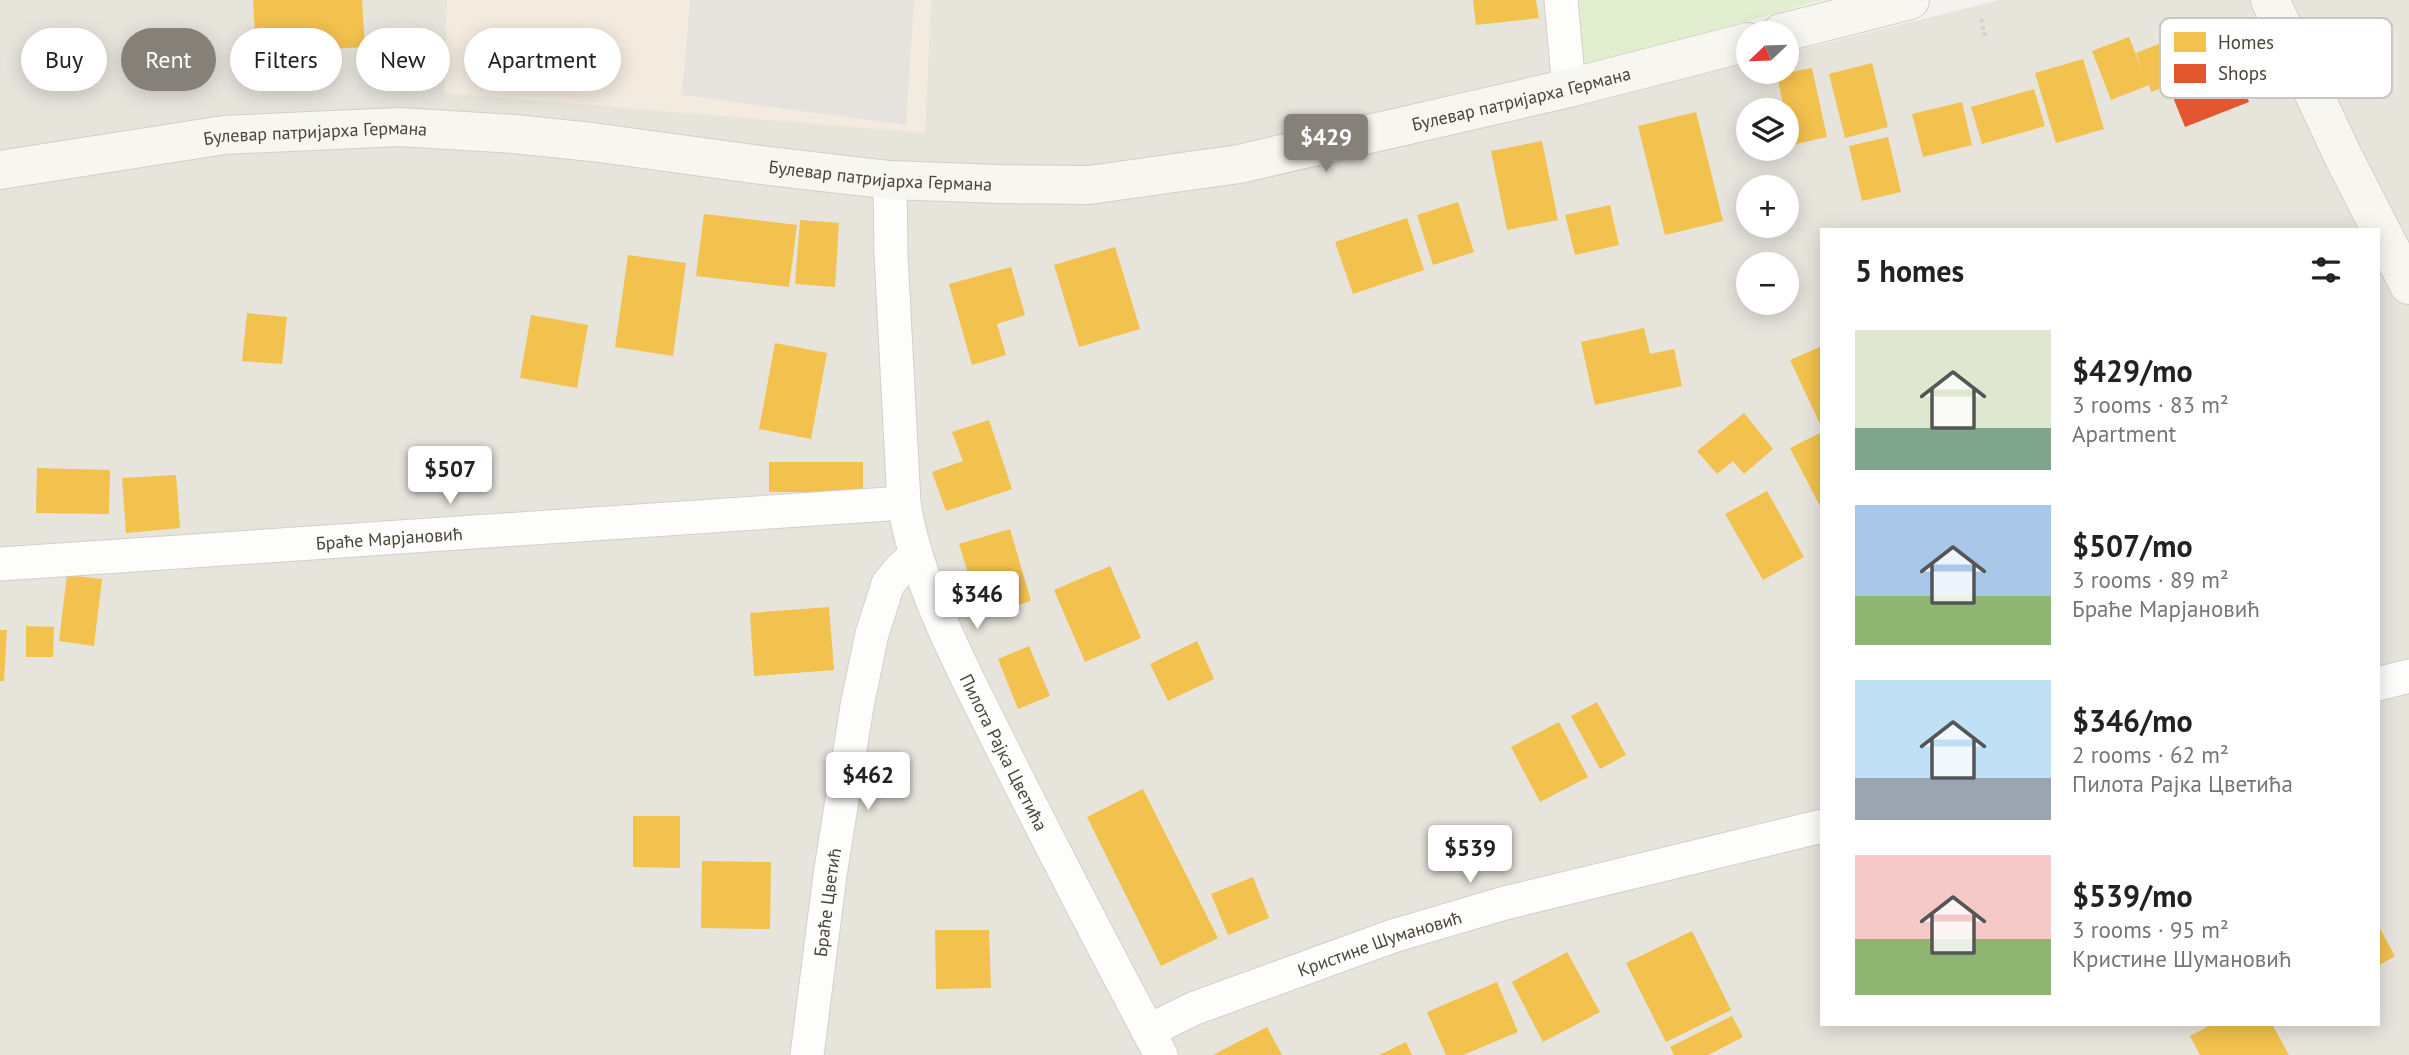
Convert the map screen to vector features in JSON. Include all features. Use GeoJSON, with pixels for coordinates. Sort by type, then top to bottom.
{"type":"FeatureCollection","features":[{"type":"Feature","properties":{"kind":"main road"},"geometry":{"type":"LineString","coordinates":[[1799,28],[1910,0]]}},
{"type":"Feature","properties":{"kind":"main road"},"geometry":{"type":"LineString","coordinates":[[2270,0],[2278,18]]}},
{"type":"Feature","properties":{"kind":"main road","name":"Булевар патријарха Германа"},"geometry":{"type":"LineString","coordinates":[[0,170],[224,135],[399,127],[592,142],[890,180],[1089,185],[1239,164],[1569,88],[1736,45]]}},
{"type":"Feature","properties":{"kind":"main road"},"geometry":{"type":"LineString","coordinates":[[2316,98],[2380,228]]}},
{"type":"Feature","properties":{"kind":"main road"},"geometry":{"type":"LineString","coordinates":[[2380,228],[2409,285]]}},
{"type":"Feature","properties":{"kind":"street"},"geometry":{"type":"LineString","coordinates":[[1561,0],[1569,88]]}},
{"type":"Feature","properties":{"kind":"street","name":"Пилота Рајка Цветића"},"geometry":{"type":"LineString","coordinates":[[890,180],[891,254],[904,503],[916,556],[980,703],[1154,1043]]}},
{"type":"Feature","properties":{"kind":"street","name":"Браће Марјановић"},"geometry":{"type":"LineString","coordinates":[[0,564],[904,503]]}},
{"type":"Feature","properties":{"kind":"street","name":"Браће Цветић"},"geometry":{"type":"LineString","coordinates":[[807,1055],[830,875],[857,706],[872,634],[888,584],[901,568],[916,556]]}},
{"type":"Feature","properties":{"kind":"street"},"geometry":{"type":"LineString","coordinates":[[2380,683],[2409,676]]}},
{"type":"Feature","properties":{"kind":"street","name":"Кристине Шумановић"},"geometry":{"type":"LineString","coordinates":[[1154,1043],[1195,1008],[1393,936],[1506,903],[1820,826]]}},
{"type":"Feature","properties":{"kind":"path"},"geometry":{"type":"LineString","coordinates":[[1982,19],[1985,36]]}},
{"type":"Feature","properties":{"kind":"shaded area"},"geometry":{"type":"Polygon","coordinates":[[[0,0],[1564,0],[1574,105],[1736,65],[1736,84],[1799,84],[1799,50],[1999,0],[2409,0],[2409,1055],[0,1055],[0,0]]]}},
{"type":"Feature","properties":{"kind":"shaded area"},"geometry":{"type":"Polygon","coordinates":[[[447,0],[931,0],[925,133],[444,93],[450,91],[450,28],[446,28],[447,0]]]}},
{"type":"Feature","properties":{"kind":"shaded area"},"geometry":{"type":"Polygon","coordinates":[[[690,0],[914,0],[906,125],[682,95],[690,0]]]}},
{"type":"Feature","properties":{"kind":"green space"},"geometry":{"type":"Polygon","coordinates":[[[1564,0],[1821,0],[1747,21],[1736,21],[1736,24],[1571,71],[1564,0]]]}},
{"type":"Feature","properties":{"kind":"building: Homes"},"geometry":{"type":"Polygon","coordinates":[[[253,0],[362,0],[364,28],[356,28],[356,47],[342,48],[342,28],[255,28],[253,0]]]}},
{"type":"Feature","properties":{"kind":"building: Homes"},"geometry":{"type":"Polygon","coordinates":[[[1473,0],[1536,0],[1539,18],[1476,25],[1473,0]]]}},
{"type":"Feature","properties":{"kind":"building: Homes"},"geometry":{"type":"Polygon","coordinates":[[[2129,37],[2144,76],[2136,53],[2160,44],[2160,88],[2151,92],[2149,85],[2111,100],[2092,51],[2129,37]]]}},
{"type":"Feature","properties":{"kind":"building: Homes"},"geometry":{"type":"Polygon","coordinates":[[[2083,59],[2104,129],[2056,143],[2035,73],[2083,59]]]}},
{"type":"Feature","properties":{"kind":"building: Homes"},"geometry":{"type":"Polygon","coordinates":[[[1872,63],[1888,127],[1845,138],[1829,74],[1872,63]]]}},
{"type":"Feature","properties":{"kind":"building: Homes"},"geometry":{"type":"Polygon","coordinates":[[[1812,68],[1827,137],[1799,143],[1799,98],[1782,98],[1779,84],[1799,84],[1799,71],[1812,68]]]}},
{"type":"Feature","properties":{"kind":"building: Homes"},"geometry":{"type":"Polygon","coordinates":[[[2034,89],[2045,126],[1982,144],[1971,107],[2034,89]]]}},
{"type":"Feature","properties":{"kind":"building: Homes"},"geometry":{"type":"Polygon","coordinates":[[[1962,102],[1972,145],[1923,157],[1912,114],[1962,102]]]}},
{"type":"Feature","properties":{"kind":"building: Homes"},"geometry":{"type":"Polygon","coordinates":[[[1696,112],[1723,221],[1665,235],[1638,126],[1696,112]]]}},
{"type":"Feature","properties":{"kind":"building: Homes"},"geometry":{"type":"Polygon","coordinates":[[[1888,137],[1901,192],[1862,201],[1849,146],[1888,137]]]}},
{"type":"Feature","properties":{"kind":"building: Homes"},"geometry":{"type":"Polygon","coordinates":[[[1542,141],[1558,220],[1507,230],[1491,151],[1542,141]]]}},
{"type":"Feature","properties":{"kind":"building: Homes"},"geometry":{"type":"Polygon","coordinates":[[[1458,202],[1474,252],[1433,265],[1417,215],[1458,202]]]}},
{"type":"Feature","properties":{"kind":"building: Homes"},"geometry":{"type":"Polygon","coordinates":[[[1610,205],[1619,245],[1575,255],[1565,215],[1610,205]]]}},
{"type":"Feature","properties":{"kind":"building: Homes"},"geometry":{"type":"Polygon","coordinates":[[[704,214],[797,225],[789,287],[696,276],[704,214]]]}},
{"type":"Feature","properties":{"kind":"building: Homes"},"geometry":{"type":"Polygon","coordinates":[[[1407,218],[1424,270],[1353,294],[1335,242],[1407,218]]]}},
{"type":"Feature","properties":{"kind":"building: Homes"},"geometry":{"type":"Polygon","coordinates":[[[800,220],[839,223],[835,287],[795,284],[800,220]]]}},
{"type":"Feature","properties":{"kind":"building: Homes"},"geometry":{"type":"Polygon","coordinates":[[[1115,247],[1140,329],[1079,347],[1054,265],[1115,247]]]}},
{"type":"Feature","properties":{"kind":"building: Homes"},"geometry":{"type":"Polygon","coordinates":[[[628,255],[686,263],[673,356],[615,347],[628,255]]]}},
{"type":"Feature","properties":{"kind":"building: Homes"},"geometry":{"type":"Polygon","coordinates":[[[1011,267],[1025,315],[997,324],[1006,355],[972,365],[949,284],[1011,267]]]}},
{"type":"Feature","properties":{"kind":"building: Homes"},"geometry":{"type":"Polygon","coordinates":[[[247,313],[287,317],[282,364],[242,361],[247,313]]]}},
{"type":"Feature","properties":{"kind":"building: Homes"},"geometry":{"type":"Polygon","coordinates":[[[531,315],[588,325],[577,388],[520,378],[531,315]]]}},
{"type":"Feature","properties":{"kind":"building: Homes"},"geometry":{"type":"Polygon","coordinates":[[[1644,328],[1650,354],[1674,349],[1682,386],[1595,405],[1581,342],[1644,328]]]}},
{"type":"Feature","properties":{"kind":"building: Homes"},"geometry":{"type":"Polygon","coordinates":[[[775,343],[827,353],[811,439],[759,429],[775,343]]]}},
{"type":"Feature","properties":{"kind":"building: Homes"},"geometry":{"type":"Polygon","coordinates":[[[1820,347],[1820,424],[1790,360],[1820,347]]]}},
{"type":"Feature","properties":{"kind":"building: Homes"},"geometry":{"type":"Polygon","coordinates":[[[1744,413],[1773,449],[1744,474],[1733,461],[1717,474],[1697,451],[1744,413]]]}},
{"type":"Feature","properties":{"kind":"building: Homes"},"geometry":{"type":"Polygon","coordinates":[[[989,420],[1012,489],[946,511],[932,472],[963,461],[952,432],[989,420]]]}},
{"type":"Feature","properties":{"kind":"building: Homes"},"geometry":{"type":"Polygon","coordinates":[[[1820,433],[1820,506],[1790,448],[1820,433]]]}},
{"type":"Feature","properties":{"kind":"building: Homes"},"geometry":{"type":"Polygon","coordinates":[[[769,462],[863,462],[863,492],[769,492],[769,462]]]}},
{"type":"Feature","properties":{"kind":"building: Homes"},"geometry":{"type":"Polygon","coordinates":[[[37,468],[110,470],[109,514],[36,513],[37,468]]]}},
{"type":"Feature","properties":{"kind":"building: Homes"},"geometry":{"type":"Polygon","coordinates":[[[176,475],[180,528],[126,533],[122,478],[176,475]]]}},
{"type":"Feature","properties":{"kind":"building: Homes"},"geometry":{"type":"Polygon","coordinates":[[[1767,491],[1804,557],[1763,580],[1725,514],[1767,491]]]}},
{"type":"Feature","properties":{"kind":"building: Homes"},"geometry":{"type":"Polygon","coordinates":[[[1010,529],[1031,601],[981,616],[959,544],[1010,529]]]}},
{"type":"Feature","properties":{"kind":"building: Homes"},"geometry":{"type":"Polygon","coordinates":[[[1110,566],[1141,638],[1085,662],[1054,590],[1110,566]]]}},
{"type":"Feature","properties":{"kind":"building: Homes"},"geometry":{"type":"Polygon","coordinates":[[[67,575],[102,579],[94,646],[59,641],[67,575]]]}},
{"type":"Feature","properties":{"kind":"building: Homes"},"geometry":{"type":"Polygon","coordinates":[[[829,607],[834,670],[754,676],[750,613],[829,607]]]}},
{"type":"Feature","properties":{"kind":"building: Homes"},"geometry":{"type":"Polygon","coordinates":[[[26,626],[54,627],[53,657],[26,657],[26,626]]]}},
{"type":"Feature","properties":{"kind":"building: Homes"},"geometry":{"type":"Polygon","coordinates":[[[0,630],[7,630],[4,681],[0,681],[0,630]]]}},
{"type":"Feature","properties":{"kind":"building: Homes"},"geometry":{"type":"Polygon","coordinates":[[[1197,641],[1214,679],[1168,701],[1150,664],[1197,641]]]}},
{"type":"Feature","properties":{"kind":"building: Homes"},"geometry":{"type":"Polygon","coordinates":[[[1029,646],[1050,696],[1018,709],[998,659],[1029,646]]]}},
{"type":"Feature","properties":{"kind":"building: Homes"},"geometry":{"type":"Polygon","coordinates":[[[1597,702],[1626,755],[1600,769],[1571,716],[1597,702]]]}},
{"type":"Feature","properties":{"kind":"building: Homes"},"geometry":{"type":"Polygon","coordinates":[[[1559,722],[1588,777],[1540,802],[1511,747],[1559,722]]]}},
{"type":"Feature","properties":{"kind":"building: Homes"},"geometry":{"type":"Polygon","coordinates":[[[1143,789],[1218,938],[1161,966],[1087,817],[1143,789]]]}},
{"type":"Feature","properties":{"kind":"building: Homes"},"geometry":{"type":"Polygon","coordinates":[[[633,816],[680,816],[680,868],[633,867],[633,816]]]}},
{"type":"Feature","properties":{"kind":"building: Homes"},"geometry":{"type":"Polygon","coordinates":[[[702,861],[771,862],[770,929],[701,928],[702,861]]]}},
{"type":"Feature","properties":{"kind":"building: Homes"},"geometry":{"type":"Polygon","coordinates":[[[1253,877],[1269,918],[1228,935],[1211,894],[1253,877]]]}},
{"type":"Feature","properties":{"kind":"building: Homes"},"geometry":{"type":"Polygon","coordinates":[[[2380,929],[2395,956],[2380,965],[2380,929]]]}},
{"type":"Feature","properties":{"kind":"building: Homes"},"geometry":{"type":"Polygon","coordinates":[[[935,930],[989,930],[991,988],[936,989],[935,930]]]}},
{"type":"Feature","properties":{"kind":"building: Homes"},"geometry":{"type":"Polygon","coordinates":[[[1692,931],[1731,1010],[1666,1042],[1626,963],[1692,931]]]}},
{"type":"Feature","properties":{"kind":"building: Homes"},"geometry":{"type":"Polygon","coordinates":[[[1567,952],[1600,1012],[1543,1042],[1512,982],[1567,952]]]}},
{"type":"Feature","properties":{"kind":"building: Homes"},"geometry":{"type":"Polygon","coordinates":[[[1497,982],[1518,1032],[1463,1055],[1446,1055],[1427,1012],[1497,982]]]}},
{"type":"Feature","properties":{"kind":"building: Homes"},"geometry":{"type":"Polygon","coordinates":[[[1732,1016],[1743,1037],[1708,1055],[1674,1055],[1670,1047],[1732,1016]]]}},
{"type":"Feature","properties":{"kind":"building: Homes"},"geometry":{"type":"Polygon","coordinates":[[[2209,1026],[2273,1026],[2289,1055],[2200,1055],[2190,1036],[2209,1026]]]}},
{"type":"Feature","properties":{"kind":"building: Homes"},"geometry":{"type":"Polygon","coordinates":[[[1267,1027],[1282,1055],[1213,1055],[1267,1027]]]}},
{"type":"Feature","properties":{"kind":"building: Homes"},"geometry":{"type":"Polygon","coordinates":[[[1406,1042],[1412,1055],[1379,1055],[1406,1042]]]}},
{"type":"Feature","properties":{"kind":"building: Shops"},"geometry":{"type":"Polygon","coordinates":[[[2173,98],[2247,98],[2249,102],[2185,127],[2173,98]]]}}]}
